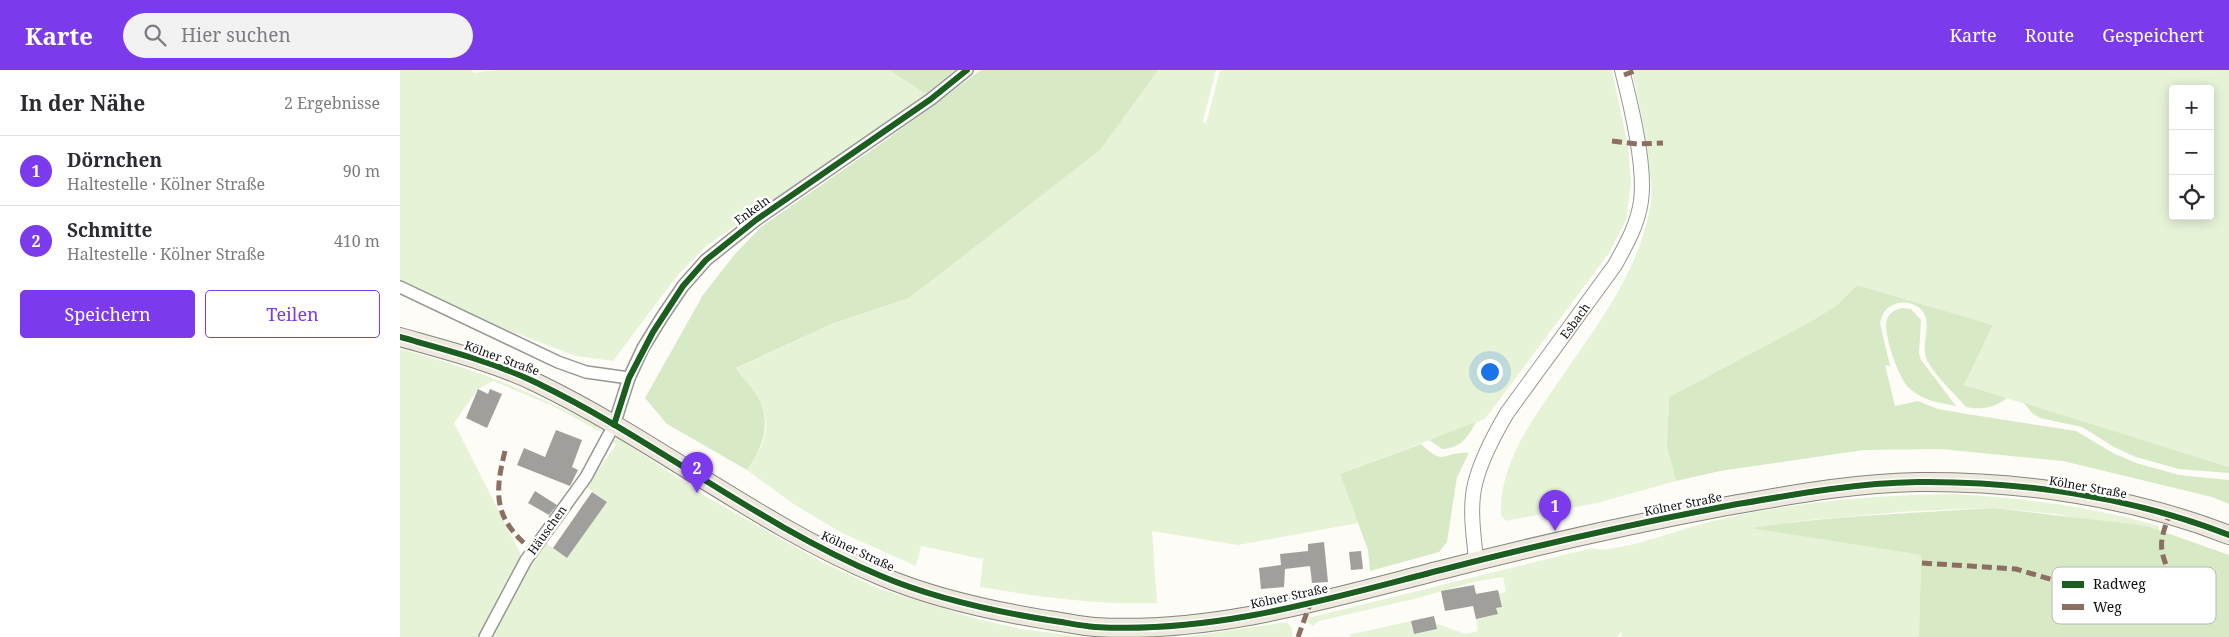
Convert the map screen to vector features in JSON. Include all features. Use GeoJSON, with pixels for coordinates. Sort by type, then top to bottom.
{"type":"FeatureCollection","features":[{"type":"Feature","properties":{"kind":"main road","name":"Kölner Straße"},"geometry":{"type":"LineString","coordinates":[[400,337],[468,357],[532,380],[614,425],[796,534],[882,577],[960,602],[1016,615],[1082,625],[1165,628],[1240,618],[1310,604],[1476,561],[1636,524],[1810,491],[1917,482],[2015,486],[2064,493],[2140,508],[2229,536]]}},
{"type":"Feature","properties":{"kind":"street","name":"Enkeln"},"geometry":{"type":"LineString","coordinates":[[614,425],[629,378],[662,317],[683,286],[706,260],[756,220],[931,99],[967,70]]}},
{"type":"Feature","properties":{"kind":"street","name":"Esbach"},"geometry":{"type":"LineString","coordinates":[[1476,561],[1473,510],[1475,484],[1496,431],[1507,413],[1615,265],[1638,216],[1641,200],[1641,173],[1622,70]]}},
{"type":"Feature","properties":{"kind":"street","name":"Kölner Straße"},"geometry":{"type":"LineString","coordinates":[[400,287],[558,362],[586,372],[629,378]]}},
{"type":"Feature","properties":{"kind":"street","name":"Häuschen"},"geometry":{"type":"LineString","coordinates":[[485,637],[526,560],[586,477],[614,425]]}},
{"type":"Feature","properties":{"kind":"green space"},"geometry":{"type":"Polygon","coordinates":[[[400,70],[471,70],[474,73],[494,70],[889,70],[926,94],[706,246],[676,277],[613,361],[576,356],[478,319],[400,282],[400,70]]]}},
{"type":"Feature","properties":{"kind":"green space"},"geometry":{"type":"Polygon","coordinates":[[[889,70],[955,70],[926,94],[889,70]]]}},
{"type":"Feature","properties":{"kind":"green space"},"geometry":{"type":"Polygon","coordinates":[[[981,70],[1158,70],[1100,150],[909,298],[834,323],[736,368],[753,390],[761,403],[764,413],[765,423],[762,442],[747,470],[667,424],[645,398],[703,295],[735,254],[761,227],[886,140],[981,70]]]}},
{"type":"Feature","properties":{"kind":"green space"},"geometry":{"type":"Polygon","coordinates":[[[1158,70],[1216,70],[1203,121],[1206,124],[1220,70],[1612,70],[1628,146],[1631,183],[1626,220],[1609,253],[1485,419],[1340,474],[1358,523],[1238,545],[1152,531],[1157,603],[1112,603],[1068,600],[980,587],[983,559],[921,546],[916,566],[842,533],[795,505],[747,470],[763,440],[766,428],[765,417],[755,395],[735,369],[834,323],[909,298],[1001,226],[1158,70]]]}},
{"type":"Feature","properties":{"kind":"green space"},"geometry":{"type":"Polygon","coordinates":[[[1632,70],[2229,70],[2229,467],[1964,385],[1993,325],[1857,285],[1836,306],[1810,322],[1669,397],[1667,447],[1676,481],[1597,503],[1506,521],[1501,515],[1502,496],[1506,477],[1520,442],[1540,409],[1604,316],[1638,250],[1646,226],[1651,201],[1649,162],[1632,70]]]}},
{"type":"Feature","properties":{"kind":"green space"},"geometry":{"type":"Polygon","coordinates":[[[1857,285],[1993,325],[1964,385],[2007,398],[1988,407],[1966,407],[1941,380],[1928,362],[1925,355],[1925,315],[1912,304],[1900,303],[1888,308],[1880,323],[1890,366],[1885,365],[1895,406],[1918,401],[1938,409],[2076,431],[2113,453],[2136,463],[2179,475],[2229,480],[2229,504],[2212,497],[2063,461],[1940,449],[1864,450],[1720,471],[1676,481],[1667,447],[1669,397],[1810,322],[1836,306],[1857,285]]]}},
{"type":"Feature","properties":{"kind":"green space"},"geometry":{"type":"Polygon","coordinates":[[[1902,308],[1911,309],[1921,320],[1919,353],[1921,360],[1956,406],[1944,404],[1919,395],[1905,383],[1892,355],[1886,325],[1890,314],[1902,308]]]}},
{"type":"Feature","properties":{"kind":"green space"},"geometry":{"type":"Polygon","coordinates":[[[400,349],[442,361],[505,383],[584,419],[601,430],[601,432],[553,406],[493,381],[478,389],[454,423],[522,557],[478,637],[400,637],[400,349]]]}},
{"type":"Feature","properties":{"kind":"green space"},"geometry":{"type":"Polygon","coordinates":[[[2024,403],[2229,467],[2229,473],[2179,469],[2136,457],[2114,447],[2082,427],[2040,418],[2032,413],[2024,403]]]}},
{"type":"Feature","properties":{"kind":"green space"},"geometry":{"type":"Polygon","coordinates":[[[1476,422],[1463,441],[1449,448],[1442,449],[1429,440],[1476,422]]]}},
{"type":"Feature","properties":{"kind":"green space"},"geometry":{"type":"Polygon","coordinates":[[[618,438],[705,496],[822,562],[880,589],[981,620],[1021,629],[1083,637],[491,637],[531,563],[546,543],[567,558],[607,502],[586,487],[616,445],[612,441],[618,438]]]}},
{"type":"Feature","properties":{"kind":"green space"},"geometry":{"type":"Polygon","coordinates":[[[1421,444],[1440,457],[1469,453],[1457,477],[1447,542],[1439,552],[1370,571],[1368,550],[1340,474],[1421,444]]]}},
{"type":"Feature","properties":{"kind":"green space"},"geometry":{"type":"Polygon","coordinates":[[[1955,494],[2007,498],[2084,509],[2159,526],[2159,531],[2147,526],[2104,523],[2056,514],[1994,508],[1913,511],[1809,520],[1752,528],[1921,555],[1919,637],[1622,637],[1621,632],[1617,637],[1352,637],[1348,635],[1411,621],[1414,634],[1437,629],[1435,623],[1466,634],[1478,631],[1476,619],[1497,614],[1496,608],[1502,607],[1499,594],[1506,592],[1503,577],[1473,582],[1418,598],[1319,621],[1313,626],[1307,622],[1308,618],[1592,548],[1612,549],[1626,546],[1691,527],[1756,512],[1789,506],[1855,499],[1955,494]]]}},
{"type":"Feature","properties":{"kind":"green space"},"geometry":{"type":"Polygon","coordinates":[[[1994,508],[2147,526],[2229,555],[2229,637],[1919,637],[1921,555],[1750,528],[1902,513],[1994,508]]]}},
{"type":"Feature","properties":{"kind":"green space"},"geometry":{"type":"Polygon","coordinates":[[[1287,622],[1291,627],[1293,637],[1184,637],[1287,622]]]}},
{"type":"Feature","properties":{"kind":"building"},"geometry":{"type":"Polygon","coordinates":[[[478,389],[488,394],[490,389],[502,394],[487,428],[466,418],[478,389]]]}},
{"type":"Feature","properties":{"kind":"building"},"geometry":{"type":"Polygon","coordinates":[[[556,430],[582,440],[572,467],[578,470],[570,486],[517,465],[524,448],[545,457],[556,430]]]}},
{"type":"Feature","properties":{"kind":"building"},"geometry":{"type":"Polygon","coordinates":[[[535,491],[557,505],[549,515],[528,503],[535,491]]]}},
{"type":"Feature","properties":{"kind":"building"},"geometry":{"type":"Polygon","coordinates":[[[592,492],[607,502],[567,558],[553,548],[592,492]]]}},
{"type":"Feature","properties":{"kind":"building"},"geometry":{"type":"Polygon","coordinates":[[[1324,542],[1328,582],[1312,583],[1310,566],[1285,569],[1284,587],[1261,589],[1259,568],[1281,565],[1280,554],[1308,551],[1308,544],[1324,542]]]}},
{"type":"Feature","properties":{"kind":"building"},"geometry":{"type":"Polygon","coordinates":[[[1361,551],[1363,569],[1351,570],[1349,552],[1361,551]]]}},
{"type":"Feature","properties":{"kind":"building"},"geometry":{"type":"Polygon","coordinates":[[[1474,585],[1476,594],[1498,590],[1502,607],[1496,608],[1498,614],[1476,619],[1473,606],[1445,611],[1441,591],[1474,585]]]}},
{"type":"Feature","properties":{"kind":"building"},"geometry":{"type":"Polygon","coordinates":[[[1434,616],[1437,629],[1414,634],[1411,621],[1434,616]]]}},
{"type":"Feature","properties":{"kind":"marked path"},"geometry":{"type":"LineString","coordinates":[[1624,75],[1637,70]]}},
{"type":"Feature","properties":{"kind":"marked path"},"geometry":{"type":"LineString","coordinates":[[1612,141],[1637,144],[1663,143]]}},
{"type":"Feature","properties":{"kind":"marked path"},"geometry":{"type":"LineString","coordinates":[[505,451],[499,481],[500,505],[510,528],[532,550]]}},
{"type":"Feature","properties":{"kind":"marked path"},"geometry":{"type":"LineString","coordinates":[[2167,567],[2162,551],[2162,542],[2169,516]]}},
{"type":"Feature","properties":{"kind":"marked path"},"geometry":{"type":"LineString","coordinates":[[1922,563],[2016,569],[2052,580]]}},
{"type":"Feature","properties":{"kind":"marked path"},"geometry":{"type":"LineString","coordinates":[[1298,637],[1310,604]]}},
{"type":"Feature","properties":{"kind":"cycle path"},"geometry":{"type":"LineString","coordinates":[[614,425],[629,378],[653,332],[683,286],[706,260],[756,220],[931,99],[967,70]]}},
{"type":"Feature","properties":{"kind":"cycle path"},"geometry":{"type":"LineString","coordinates":[[400,337],[487,363],[537,383],[623,430],[792,532],[881,576],[921,591],[963,603],[1089,626],[1140,628],[1228,619],[1316,602],[1515,552],[1727,506],[1822,490],[1894,483],[1957,482],[2037,488],[2076,494],[2154,511],[2229,535]]}},
{"type":"Feature","properties":{"kind":"place","name":"Schmitte"},"geometry":{"type":"Point","coordinates":[697,493]}},
{"type":"Feature","properties":{"kind":"place","name":"Dörnchen"},"geometry":{"type":"Point","coordinates":[1555,531]}}]}
